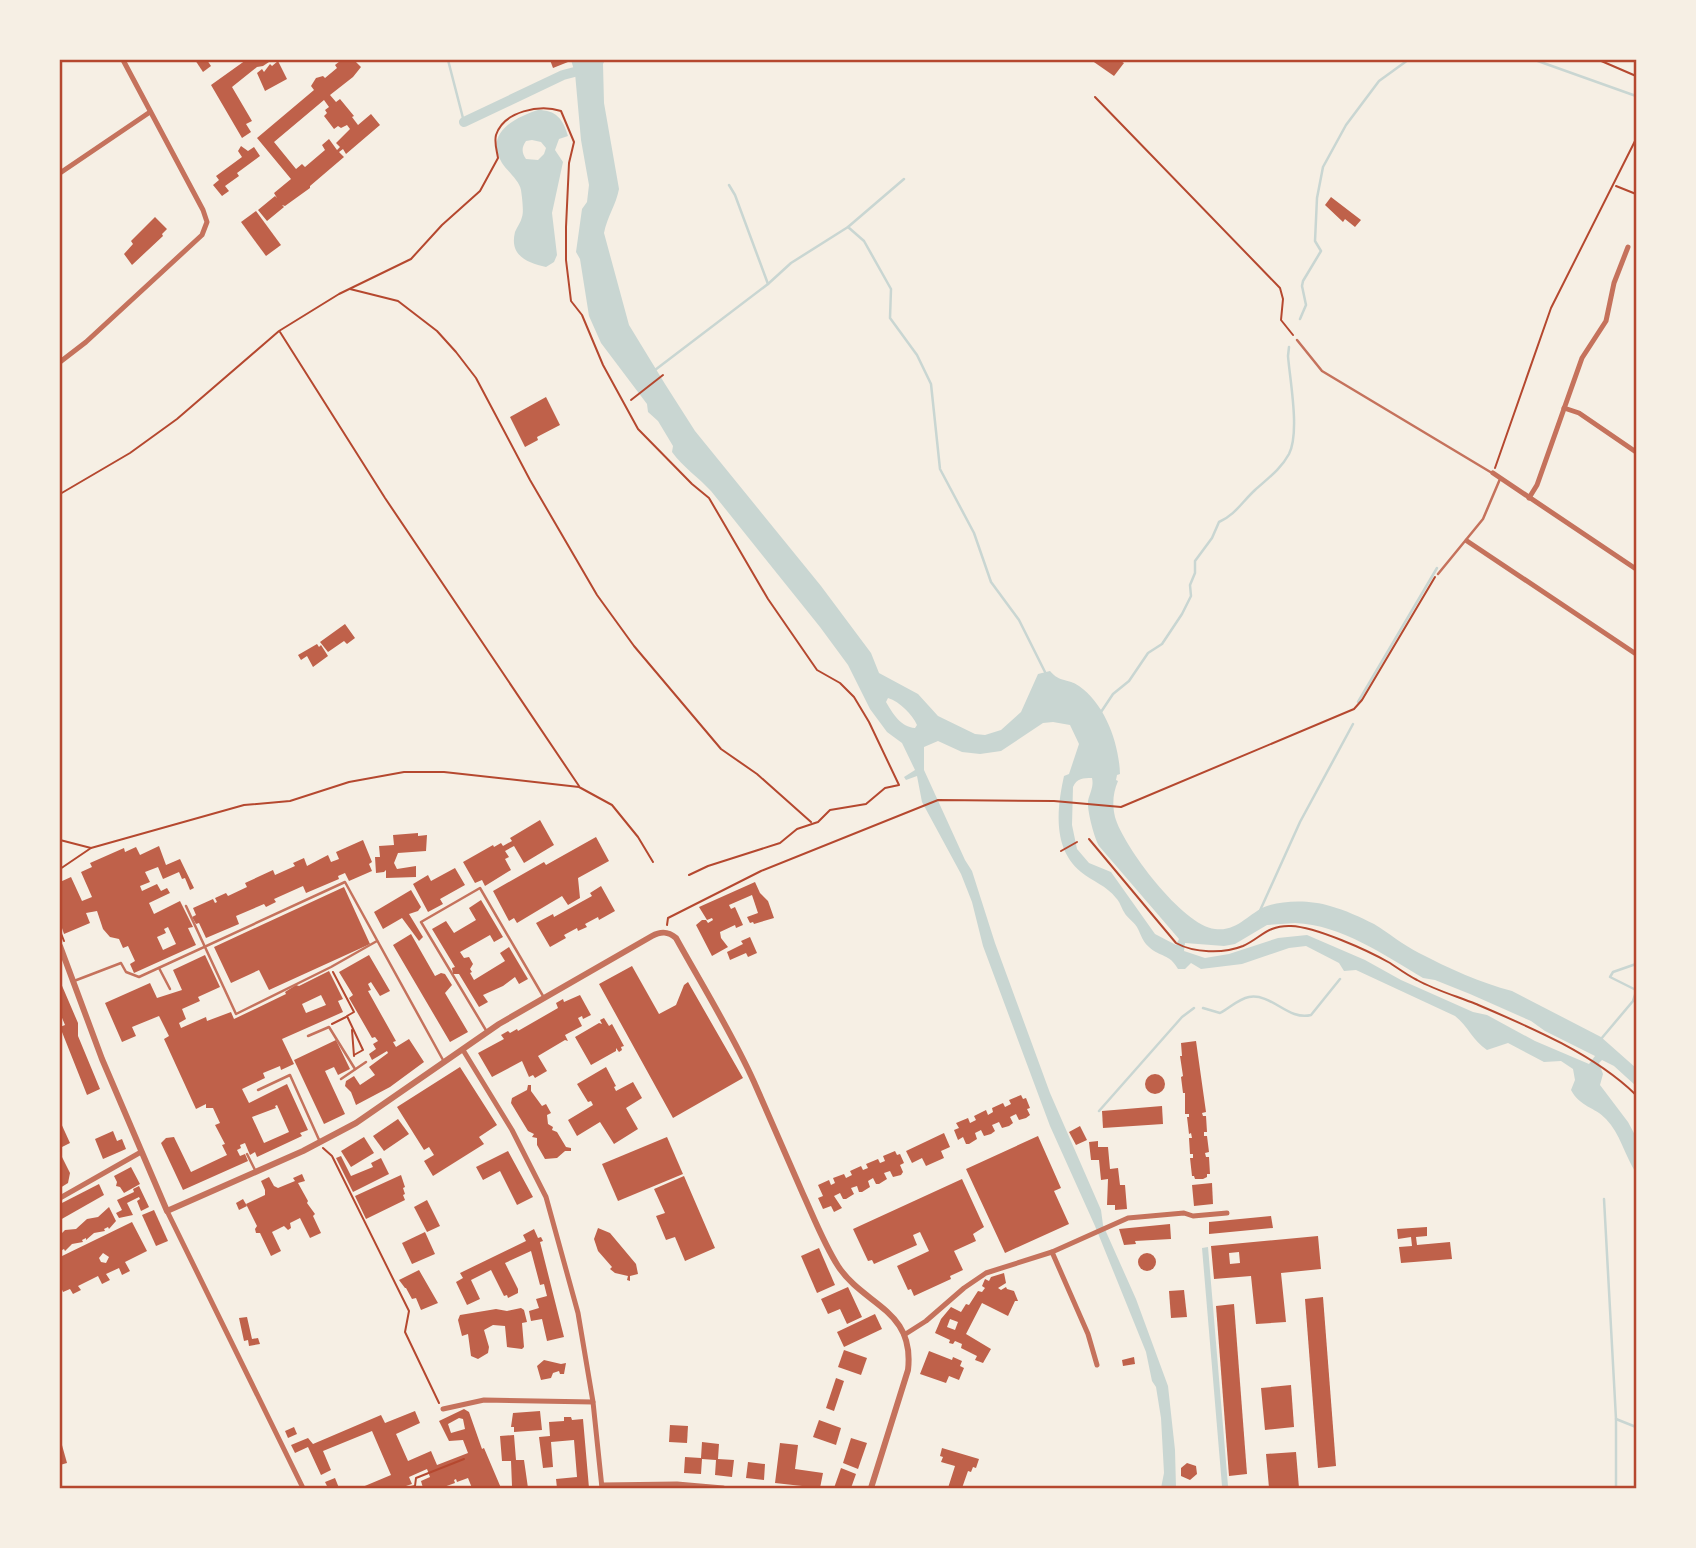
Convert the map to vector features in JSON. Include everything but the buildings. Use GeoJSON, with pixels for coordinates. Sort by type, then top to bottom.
{"type":"FeatureCollection","features":[{"type":"Feature","properties":{"kind":"street"},"geometry":{"type":"LineString","coordinates":[[60,362],[86,342],[202,235],[207,222],[123,60]]}},
{"type":"Feature","properties":{"kind":"street"},"geometry":{"type":"LineString","coordinates":[[60,173],[150,112]]}},
{"type":"Feature","properties":{"kind":"street"},"geometry":{"type":"LineString","coordinates":[[1530,498],[1582,358],[1606,321],[1614,283],[1628,247]]}},
{"type":"Feature","properties":{"kind":"street"},"geometry":{"type":"LineString","coordinates":[[1564,408],[1579,413],[1636,452]]}},
{"type":"Feature","properties":{"kind":"street"},"geometry":{"type":"LineString","coordinates":[[1493,473],[1636,569]]}},
{"type":"Feature","properties":{"kind":"street"},"geometry":{"type":"LineString","coordinates":[[1467,541],[1636,654]]}},
{"type":"Feature","properties":{"kind":"street"},"geometry":{"type":"LineString","coordinates":[[167,1212],[320,1143],[356,1123],[487,1032],[652,936],[667,930],[676,938],[751,1076],[823,1240],[839,1267],[851,1281],[881,1304],[904,1335],[909,1358],[908,1370],[871,1489]]}},
{"type":"Feature","properties":{"kind":"street"},"geometry":{"type":"LineString","coordinates":[[60,946],[77,980],[102,1059],[167,1212],[303,1489]]}},
{"type":"Feature","properties":{"kind":"street"},"geometry":{"type":"LineString","coordinates":[[463,1049],[520,1143],[546,1197],[578,1313],[593,1402],[602,1487],[677,1484],[723,1489]]}},
{"type":"Feature","properties":{"kind":"street"},"geometry":{"type":"LineString","coordinates":[[60,1198],[141,1152]]}},
{"type":"Feature","properties":{"kind":"street"},"geometry":{"type":"LineString","coordinates":[[904,1335],[926,1321],[986,1273],[1052,1252],[1128,1218],[1184,1213],[1193,1216],[1227,1213]]}},
{"type":"Feature","properties":{"kind":"street"},"geometry":{"type":"LineString","coordinates":[[1052,1252],[1088,1334],[1097,1366]]}},
{"type":"Feature","properties":{"kind":"street"},"geometry":{"type":"LineString","coordinates":[[443,1409],[484,1400],[593,1402]]}},
{"type":"Feature","properties":{"kind":"lane"},"geometry":{"type":"LineString","coordinates":[[1297,340],[1322,371],[1493,473]]}},
{"type":"Feature","properties":{"kind":"lane"},"geometry":{"type":"LineString","coordinates":[[1438,574],[1483,519],[1500,479]]}},
{"type":"Feature","properties":{"kind":"lane"},"geometry":{"type":"LineString","coordinates":[[77,980],[121,963],[127,972],[139,977],[345,882],[445,1062]]}},
{"type":"Feature","properties":{"kind":"lane"},"geometry":{"type":"LineString","coordinates":[[487,1032],[421,922],[480,888],[544,998]]}},
{"type":"Feature","properties":{"kind":"lane"},"geometry":{"type":"LineString","coordinates":[[186,906],[236,1014],[377,941]]}},
{"type":"Feature","properties":{"kind":"lane"},"geometry":{"type":"LineString","coordinates":[[159,968],[170,989]]}},
{"type":"Feature","properties":{"kind":"lane"},"geometry":{"type":"LineString","coordinates":[[308,1036],[329,1027],[355,1069]]}},
{"type":"Feature","properties":{"kind":"lane"},"geometry":{"type":"LineString","coordinates":[[341,1079],[366,1062]]}},
{"type":"Feature","properties":{"kind":"lane"},"geometry":{"type":"LineString","coordinates":[[258,1090],[290,1075],[320,1143]]}},
{"type":"Feature","properties":{"kind":"lane"},"geometry":{"type":"LineString","coordinates":[[137,1143],[144,1140]]}},
{"type":"Feature","properties":{"kind":"lane"},"geometry":{"type":"LineString","coordinates":[[247,1154],[256,1172]]}},
{"type":"Feature","properties":{"kind":"path"},"geometry":{"type":"LineString","coordinates":[[1599,60],[1636,76]]}},
{"type":"Feature","properties":{"kind":"path"},"geometry":{"type":"LineString","coordinates":[[1095,97],[1280,288],[1283,299],[1281,320],[1293,335]]}},
{"type":"Feature","properties":{"kind":"path"},"geometry":{"type":"LineString","coordinates":[[60,494],[130,453],[177,419],[279,331],[349,289],[411,259],[442,225],[480,191],[498,158],[495,143],[501,127],[513,116],[533,108],[561,111],[574,142],[569,163],[566,227],[566,260],[571,301],[582,315],[603,365],[638,429],[709,498],[768,599],[817,670],[840,683],[854,697],[875,733],[899,785],[885,788],[866,804],[830,810],[818,822],[797,829],[780,843],[708,866],[689,875]]}},
{"type":"Feature","properties":{"kind":"path"},"geometry":{"type":"LineString","coordinates":[[1493,473],[1551,308],[1615,186],[1636,139]]}},
{"type":"Feature","properties":{"kind":"path"},"geometry":{"type":"LineString","coordinates":[[1615,186],[1636,194]]}},
{"type":"Feature","properties":{"kind":"path"},"geometry":{"type":"LineString","coordinates":[[349,289],[398,302],[444,338],[476,377],[530,480],[597,595],[634,646],[721,749],[757,774],[812,823]]}},
{"type":"Feature","properties":{"kind":"path"},"geometry":{"type":"LineString","coordinates":[[279,331],[385,498],[579,786]]}},
{"type":"Feature","properties":{"kind":"path"},"geometry":{"type":"LineString","coordinates":[[631,400],[663,375]]}},
{"type":"Feature","properties":{"kind":"path"},"geometry":{"type":"LineString","coordinates":[[667,930],[668,918],[761,871],[938,800],[1059,802],[1118,808],[1355,709],[1438,574]]}},
{"type":"Feature","properties":{"kind":"path"},"geometry":{"type":"LineString","coordinates":[[60,869],[91,848],[244,805],[290,801],[349,782],[404,772],[443,772],[579,786],[611,805],[638,837],[653,862]]}},
{"type":"Feature","properties":{"kind":"path"},"geometry":{"type":"LineString","coordinates":[[1089,839],[1175,943],[1184,948],[1216,952],[1243,946],[1265,930],[1290,926],[1321,933],[1388,962],[1417,981],[1486,1009],[1591,1060],[1616,1075],[1636,1095]]}},
{"type":"Feature","properties":{"kind":"path"},"geometry":{"type":"LineString","coordinates":[[60,840],[91,848]]}},
{"type":"Feature","properties":{"kind":"path"},"geometry":{"type":"LineString","coordinates":[[1061,851],[1077,842]]}},
{"type":"Feature","properties":{"kind":"path"},"geometry":{"type":"LineString","coordinates":[[331,967],[354,1012],[336,1022]]}},
{"type":"Feature","properties":{"kind":"path"},"geometry":{"type":"LineString","coordinates":[[347,1016],[363,1050],[354,1055]]}},
{"type":"Feature","properties":{"kind":"path"},"geometry":{"type":"LineString","coordinates":[[352,1029],[355,1069]]}},
{"type":"Feature","properties":{"kind":"path"},"geometry":{"type":"LineString","coordinates":[[320,1143],[332,1156],[409,1311],[405,1332],[443,1409]]}},
{"type":"Feature","properties":{"kind":"path"},"geometry":{"type":"LineString","coordinates":[[411,1487],[415,1486],[416,1478],[464,1459]]}},
{"type":"Feature","properties":{"kind":"shaded area"},"geometry":{"type":"Polygon","coordinates":[[[571,60],[605,60],[604,103],[619,189],[604,233],[629,325],[695,431],[821,586],[871,653],[879,673],[918,694],[938,716],[975,734],[985,735],[1001,730],[1021,712],[1038,674],[1050,671],[1075,684],[1096,703],[1113,737],[1120,774],[1116,780],[1114,808],[1120,830],[1156,883],[1171,900],[1202,925],[1215,929],[1230,928],[1260,909],[1281,903],[1307,902],[1336,908],[1374,924],[1430,959],[1512,991],[1601,1037],[1636,1068],[1636,1086],[1614,1066],[1602,1060],[1599,1063],[1603,1074],[1600,1085],[1636,1137],[1636,1173],[1611,1125],[1602,1115],[1575,1096],[1571,1090],[1575,1080],[1573,1069],[1561,1061],[1544,1062],[1508,1043],[1487,1050],[1455,1016],[1356,970],[1344,971],[1339,963],[1306,946],[1289,948],[1242,964],[1201,969],[1191,963],[1185,969],[1178,969],[1171,960],[1153,950],[1145,943],[1119,901],[1081,872],[1065,851],[1059,827],[1060,801],[1064,776],[1069,774],[1079,744],[1070,725],[1043,723],[1001,751],[980,754],[962,752],[938,741],[924,747],[924,770],[972,871],[995,943],[1050,1093],[1101,1210],[1103,1225],[1136,1299],[1168,1386],[1176,1488],[1161,1488],[1164,1473],[1161,1418],[1146,1352],[1095,1226],[1050,1126],[983,946],[972,902],[961,874],[922,802],[917,776],[906,780],[904,777],[915,770],[902,743],[887,732],[870,709],[848,665],[820,627],[711,491],[672,452],[673,446],[658,421],[648,412],[647,404],[601,343],[589,316],[580,259],[576,252],[582,209],[587,202],[589,185],[581,140],[575,73],[571,60]],[[888,698],[886,702],[898,719],[915,728],[917,725],[909,713],[888,698]],[[1083,778],[1073,787],[1072,825],[1077,849],[1089,863],[1111,872],[1155,934],[1176,945],[1179,939],[1099,846],[1089,811],[1092,778],[1083,778]],[[1267,925],[1235,944],[1224,946],[1185,943],[1184,951],[1205,958],[1229,954],[1278,938],[1307,935],[1473,1012],[1487,1015],[1535,1041],[1589,1064],[1595,1056],[1531,1021],[1435,980],[1423,978],[1346,935],[1312,925],[1267,925]]]}},
{"type":"Feature","properties":{"kind":"shaded area"},"geometry":{"type":"Polygon","coordinates":[[[538,110],[554,114],[561,120],[568,136],[559,139],[555,150],[563,162],[552,213],[557,255],[554,262],[546,267],[517,253],[514,240],[523,214],[521,190],[497,152],[499,135],[504,128],[520,117],[538,110]],[[526,141],[523,150],[526,159],[538,160],[544,154],[546,148],[541,142],[526,141]]]}},
{"type":"Feature","properties":{"kind":"shaded area"},"geometry":{"type":"Polygon","coordinates":[[[1208,1247],[1228,1486],[1222,1486],[1202,1248],[1208,1247]]]}},
{"type":"Feature","properties":{"kind":"waterway"},"geometry":{"type":"LineString","coordinates":[[448,60],[464,122]]}},
{"type":"Feature","properties":{"kind":"waterway"},"geometry":{"type":"LineString","coordinates":[[1300,319],[1306,305],[1303,281],[1321,251],[1315,241],[1317,198],[1323,167],[1346,125],[1379,81],[1408,60]]}},
{"type":"Feature","properties":{"kind":"waterway"},"geometry":{"type":"LineString","coordinates":[[1535,60],[1636,96]]}},
{"type":"Feature","properties":{"kind":"waterway"},"geometry":{"type":"LineString","coordinates":[[464,122],[563,75],[586,69]]}},
{"type":"Feature","properties":{"kind":"waterway"},"geometry":{"type":"LineString","coordinates":[[655,370],[768,284],[791,263],[848,227],[904,179]]}},
{"type":"Feature","properties":{"kind":"waterway"},"geometry":{"type":"LineString","coordinates":[[729,185],[768,284]]}},
{"type":"Feature","properties":{"kind":"waterway"},"geometry":{"type":"LineString","coordinates":[[848,227],[864,241],[891,289],[890,318],[917,355],[931,384],[940,469],[974,533],[991,582],[1019,620],[1046,674]]}},
{"type":"Feature","properties":{"kind":"waterway"},"geometry":{"type":"LineString","coordinates":[[1101,712],[1113,694],[1129,681],[1148,653],[1162,644],[1182,614],[1191,596],[1190,585],[1195,573],[1195,561],[1212,538],[1219,522],[1234,512],[1278,469],[1289,454],[1294,433],[1289,347]]}},
{"type":"Feature","properties":{"kind":"waterway"},"geometry":{"type":"LineString","coordinates":[[1358,702],[1437,568]]}},
{"type":"Feature","properties":{"kind":"waterway"},"geometry":{"type":"LineString","coordinates":[[1258,915],[1300,822],[1353,724]]}},
{"type":"Feature","properties":{"kind":"waterway"},"geometry":{"type":"LineString","coordinates":[[1636,964],[1613,972],[1610,977],[1636,990]]}},
{"type":"Feature","properties":{"kind":"waterway"},"geometry":{"type":"LineString","coordinates":[[1203,1008],[1220,1013],[1241,1000],[1257,997],[1295,1014],[1311,1015],[1340,979]]}},
{"type":"Feature","properties":{"kind":"waterway"},"geometry":{"type":"LineString","coordinates":[[1601,1039],[1633,1001],[1636,992]]}},
{"type":"Feature","properties":{"kind":"waterway"},"geometry":{"type":"LineString","coordinates":[[1099,1111],[1182,1017],[1194,1008]]}},
{"type":"Feature","properties":{"kind":"waterway"},"geometry":{"type":"LineString","coordinates":[[1604,1199],[1616,1419],[1616,1488]]}},
{"type":"Feature","properties":{"kind":"waterway"},"geometry":{"type":"LineString","coordinates":[[1616,1419],[1636,1427]]}}]}
